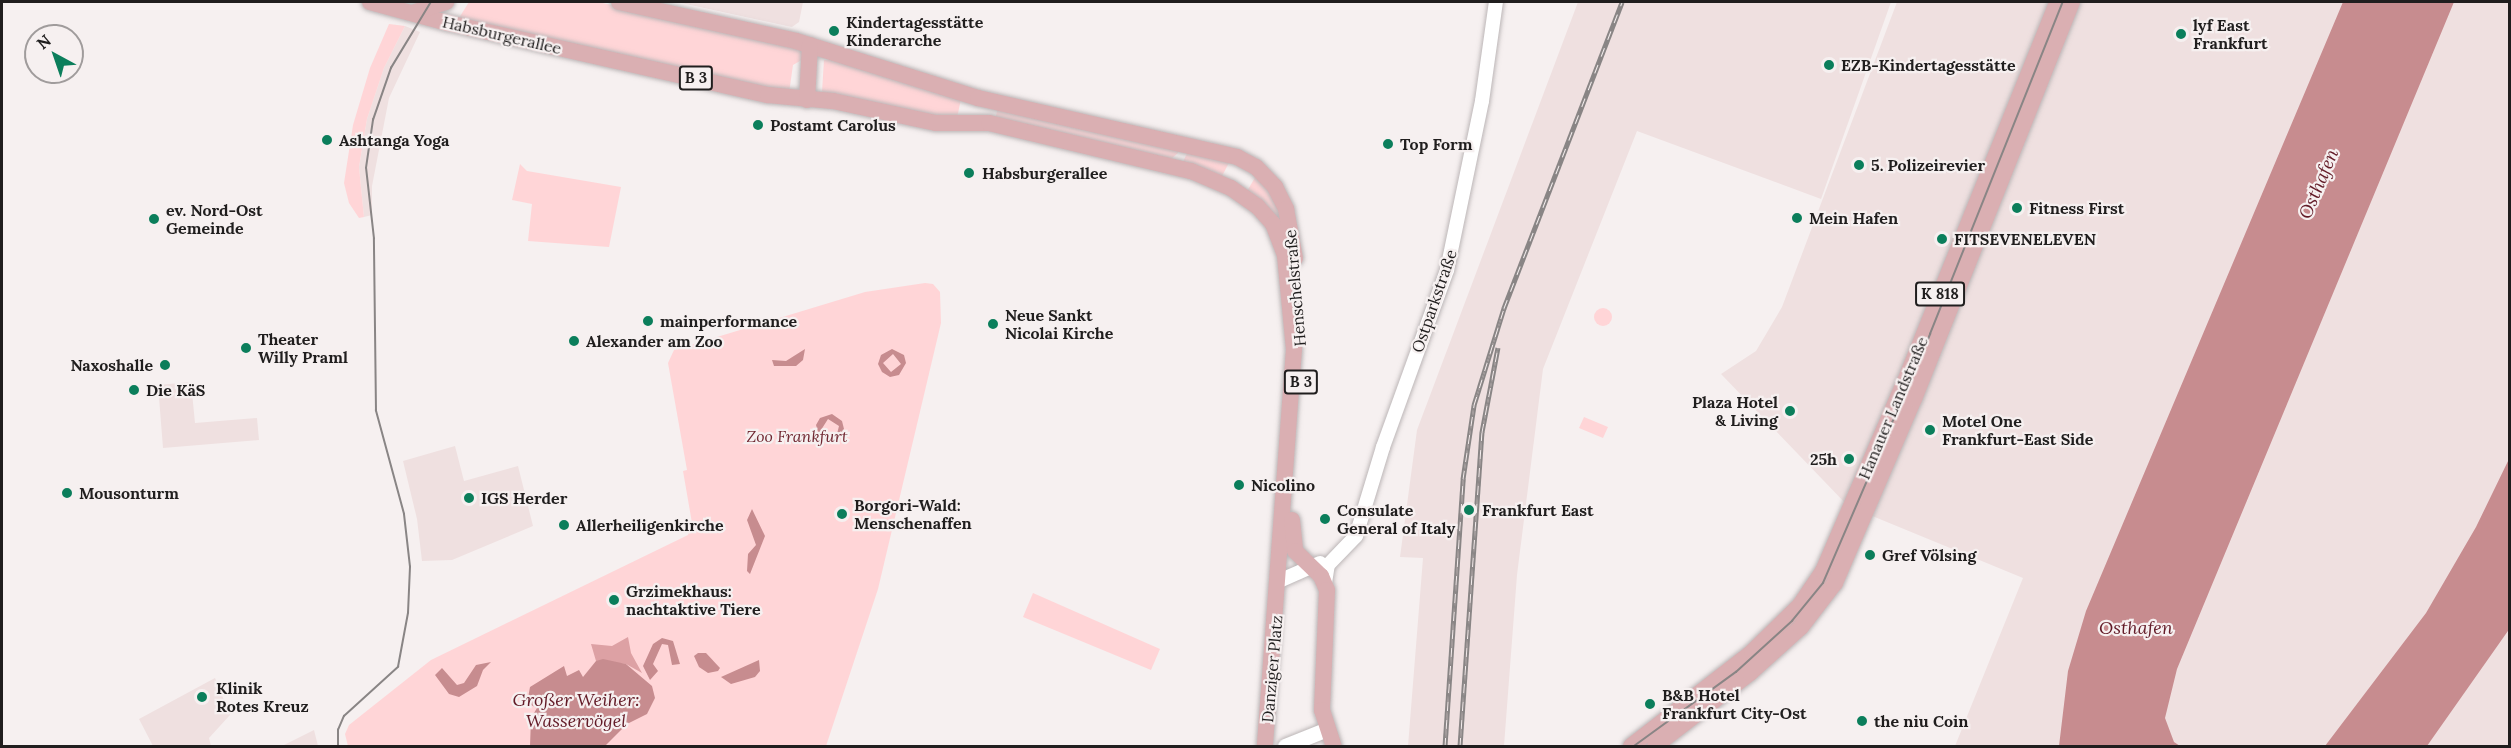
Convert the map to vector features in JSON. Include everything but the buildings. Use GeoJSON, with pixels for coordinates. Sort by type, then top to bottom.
{"type":"FeatureCollection","features":[{"type":"Feature","properties":{"kind":"main road","name":"Habsburgerallee"},"geometry":{"type":"LineString","coordinates":[[370,2],[402,8],[436,20],[768,95],[833,101],[936,123],[989,123],[1174,166],[1231,188]]}},
{"type":"Feature","properties":{"kind":"main road"},"geometry":{"type":"LineString","coordinates":[[402,8],[447,2]]}},
{"type":"Feature","properties":{"kind":"main road"},"geometry":{"type":"LineString","coordinates":[[436,20],[447,2]]}},
{"type":"Feature","properties":{"kind":"main road","name":"B 3"},"geometry":{"type":"LineString","coordinates":[[619,2],[810,45],[828,53],[906,73],[978,98],[1180,143]]}},
{"type":"Feature","properties":{"kind":"main road","name":"Hanauer Landstraße"},"geometry":{"type":"LineString","coordinates":[[1655,747],[1750,673],[1815,594],[2057,2]]}},
{"type":"Feature","properties":{"kind":"main road","name":"Hanauer Landstraße"},"geometry":{"type":"LineString","coordinates":[[1631,747],[1752,652],[1815,594],[1835,583],[1876,489],[2072,2]]}},
{"type":"Feature","properties":{"kind":"main road"},"geometry":{"type":"LineString","coordinates":[[807,100],[810,45]]}},
{"type":"Feature","properties":{"kind":"main road"},"geometry":{"type":"LineString","coordinates":[[809,63],[817,54],[828,53]]}},
{"type":"Feature","properties":{"kind":"main road"},"geometry":{"type":"LineString","coordinates":[[1174,166],[1183,152],[1180,143]]}},
{"type":"Feature","properties":{"kind":"main road","name":"Henschelstraße"},"geometry":{"type":"LineString","coordinates":[[1180,143],[1248,161],[1275,187],[1291,233],[1299,297],[1302,370],[1292,537],[1296,553],[1311,567]]}},
{"type":"Feature","properties":{"kind":"main road","name":"Henschelstraße"},"geometry":{"type":"LineString","coordinates":[[1231,188],[1257,206],[1273,224],[1284,256],[1293,310],[1293,402],[1279,586]]}},
{"type":"Feature","properties":{"kind":"main road"},"geometry":{"type":"LineString","coordinates":[[1859,529],[1853,502],[1876,489]]}},
{"type":"Feature","properties":{"kind":"main road","name":"B 3"},"geometry":{"type":"LineString","coordinates":[[1311,567],[1325,582]]}},
{"type":"Feature","properties":{"kind":"main road"},"geometry":{"type":"LineString","coordinates":[[1325,582],[1328,609],[1322,710],[1334,747]]}},
{"type":"Feature","properties":{"kind":"main road","name":"Danziger Platz"},"geometry":{"type":"LineString","coordinates":[[1265,747],[1279,586]]}},
{"type":"Feature","properties":{"kind":"main road"},"geometry":{"type":"LineString","coordinates":[[1303,747],[1327,729]]}},
{"type":"Feature","properties":{"kind":"main road","name":"Danziger Platz"},"geometry":{"type":"LineString","coordinates":[[1285,747],[1327,729]]}},
{"type":"Feature","properties":{"kind":"street","name":"Ostparkstraße"},"geometry":{"type":"LineString","coordinates":[[1325,582],[1328,566],[1356,536],[1380,455],[1448,270],[1482,101],[1496,2]]}},
{"type":"Feature","properties":{"kind":"street","name":"Ostparkstraße"},"geometry":{"type":"LineString","coordinates":[[1311,567],[1341,552]]}},
{"type":"Feature","properties":{"kind":"street"},"geometry":{"type":"LineString","coordinates":[[1279,586],[1311,567]]}},
{"type":"Feature","properties":{"kind":"shaded area"},"geometry":{"type":"Polygon","coordinates":[[[677,2],[803,2],[799,22],[792,27],[677,2]]]}},
{"type":"Feature","properties":{"kind":"shaded area"},"geometry":{"type":"Polygon","coordinates":[[[1578,2],[1891,2],[1821,199],[1637,131],[1543,369],[1517,575],[1504,746],[1408,746],[1423,558],[1400,557],[1417,430],[1578,2]]]}},
{"type":"Feature","properties":{"kind":"shaded area","name":"Osthafen"},"geometry":{"type":"Polygon","coordinates":[[[1897,2],[2509,2],[2509,746],[1955,746],[2023,578],[1848,506],[1721,374],[1756,351],[1782,307],[1897,2]]]}},
{"type":"Feature","properties":{"kind":"shaded area"},"geometry":{"type":"Polygon","coordinates":[[[405,26],[420,32],[389,98],[372,186],[372,215],[364,217],[359,167],[367,119],[384,68],[405,26]]]}},
{"type":"Feature","properties":{"kind":"shaded area"},"geometry":{"type":"Polygon","coordinates":[[[191,382],[195,423],[257,418],[259,440],[163,448],[158,385],[191,382]]]}},
{"type":"Feature","properties":{"kind":"shaded area","name":"IGS Herder"},"geometry":{"type":"Polygon","coordinates":[[[455,446],[464,481],[518,466],[533,526],[452,560],[422,561],[417,519],[403,461],[455,446]]]}},
{"type":"Feature","properties":{"kind":"shaded area"},"geometry":{"type":"Polygon","coordinates":[[[628,637],[631,653],[642,673],[626,664],[596,661],[591,644],[612,646],[628,637]]]}},
{"type":"Feature","properties":{"kind":"shaded area","name":"Klinik Rotes Kreuz"},"geometry":{"type":"Polygon","coordinates":[[[215,678],[230,715],[209,738],[211,746],[153,746],[139,719],[215,678]]]}},
{"type":"Feature","properties":{"kind":"shaded area","name":"Klinik Rotes Kreuz"},"geometry":{"type":"Polygon","coordinates":[[[314,730],[318,746],[282,746],[314,730]]]}},
{"type":"Feature","properties":{"kind":"green space"},"geometry":{"type":"Polygon","coordinates":[[[469,2],[598,2],[807,48],[805,58],[793,65],[789,93],[459,18],[469,2]]]}},
{"type":"Feature","properties":{"kind":"green space"},"geometry":{"type":"Polygon","coordinates":[[[389,24],[405,26],[384,68],[367,119],[359,167],[364,217],[359,218],[349,203],[344,183],[353,125],[370,68],[389,24]]]}},
{"type":"Feature","properties":{"kind":"green space"},"geometry":{"type":"Polygon","coordinates":[[[824,60],[836,60],[961,99],[957,118],[941,118],[822,92],[824,60]]]}},
{"type":"Feature","properties":{"kind":"green space"},"geometry":{"type":"Polygon","coordinates":[[[998,108],[1178,150],[1178,153],[1170,160],[995,119],[998,108]]]}},
{"type":"Feature","properties":{"kind":"green space"},"geometry":{"type":"Polygon","coordinates":[[[1188,151],[1231,159],[1221,178],[1182,164],[1188,151]]]}},
{"type":"Feature","properties":{"kind":"green space"},"geometry":{"type":"Polygon","coordinates":[[[520,164],[527,171],[621,187],[609,247],[528,241],[532,204],[512,200],[520,164]]]}},
{"type":"Feature","properties":{"kind":"green space"},"geometry":{"type":"Polygon","coordinates":[[[1257,174],[1273,192],[1287,233],[1246,193],[1257,174]]]}},
{"type":"Feature","properties":{"kind":"green space","name":"Zoo Frankfurt"},"geometry":{"type":"Polygon","coordinates":[[[925,283],[933,284],[940,292],[941,323],[878,589],[826,746],[348,746],[345,734],[349,725],[431,660],[688,535],[692,523],[683,471],[687,470],[668,363],[674,350],[865,292],[925,283]]]}},
{"type":"Feature","properties":{"kind":"green space"},"geometry":{"type":"Polygon","coordinates":[[[1599,308],[1607,308],[1612,313],[1610,324],[1599,326],[1594,321],[1594,313],[1599,308]]]}},
{"type":"Feature","properties":{"kind":"green space"},"geometry":{"type":"Polygon","coordinates":[[[1584,417],[1608,427],[1603,438],[1579,428],[1584,417]]]}},
{"type":"Feature","properties":{"kind":"green space"},"geometry":{"type":"Polygon","coordinates":[[[1033,593],[1160,649],[1151,670],[1023,617],[1033,593]]]}},
{"type":"Feature","properties":{"kind":"water","name":"Osthafen"},"geometry":{"type":"Polygon","coordinates":[[[2343,2],[2454,2],[2177,669],[2165,718],[2174,742],[2180,746],[2059,746],[2068,671],[2086,611],[2343,2]]]}},
{"type":"Feature","properties":{"kind":"water"},"geometry":{"type":"Polygon","coordinates":[[[805,349],[803,360],[796,366],[774,366],[772,360],[786,361],[805,349]]]}},
{"type":"Feature","properties":{"kind":"water"},"geometry":{"type":"Polygon","coordinates":[[[892,349],[904,355],[906,363],[899,375],[890,377],[882,372],[878,364],[881,355],[892,349]],[[893,354],[883,363],[891,372],[901,364],[893,354]]]}},
{"type":"Feature","properties":{"kind":"water"},"geometry":{"type":"Polygon","coordinates":[[[832,414],[842,421],[844,429],[837,440],[828,441],[820,438],[816,425],[820,418],[832,414]],[[828,419],[821,430],[831,437],[837,434],[839,426],[828,419]]]}},
{"type":"Feature","properties":{"kind":"water"},"geometry":{"type":"Polygon","coordinates":[[[2509,459],[2510,628],[2427,746],[2325,746],[2426,613],[2476,527],[2509,459]]]}},
{"type":"Feature","properties":{"kind":"water"},"geometry":{"type":"Polygon","coordinates":[[[752,509],[765,536],[750,574],[747,571],[748,554],[756,545],[747,520],[752,509]]]}},
{"type":"Feature","properties":{"kind":"water"},"geometry":{"type":"Polygon","coordinates":[[[662,638],[673,641],[680,664],[672,665],[668,645],[662,644],[653,664],[658,671],[650,680],[643,666],[653,644],[662,638]]]}},
{"type":"Feature","properties":{"kind":"water"},"geometry":{"type":"Polygon","coordinates":[[[698,653],[706,653],[720,668],[718,671],[708,673],[699,667],[694,656],[698,653]]]}},
{"type":"Feature","properties":{"kind":"water","name":"Großer Weiher: Wasservögel"},"geometry":{"type":"Polygon","coordinates":[[[603,659],[626,664],[652,686],[655,698],[647,714],[627,724],[605,746],[530,746],[531,718],[537,708],[527,703],[530,687],[564,666],[567,676],[579,670],[583,677],[596,661],[603,659]]]}},
{"type":"Feature","properties":{"kind":"water"},"geometry":{"type":"Polygon","coordinates":[[[759,660],[760,671],[755,677],[731,684],[721,677],[759,660]]]}},
{"type":"Feature","properties":{"kind":"water"},"geometry":{"type":"Polygon","coordinates":[[[491,662],[483,670],[477,686],[459,697],[449,694],[435,675],[442,668],[457,685],[464,683],[476,665],[491,662]]]}},
{"type":"Feature","properties":{"kind":"tram line"},"geometry":{"type":"LineString","coordinates":[[338,746],[338,730],[344,716],[398,667],[408,613],[410,567],[404,514],[376,411],[374,239],[366,168],[373,120],[391,68],[431,2]]}},
{"type":"Feature","properties":{"kind":"tram line"},"geometry":{"type":"LineString","coordinates":[[1634,746],[1736,672],[1792,621],[1823,583],[1930,334],[2063,2]]}},
{"type":"Feature","properties":{"kind":"railway"},"geometry":{"type":"LineString","coordinates":[[1445,746],[1463,479],[1474,405],[1504,308],[1622,2]]}},
{"type":"Feature","properties":{"kind":"railway"},"geometry":{"type":"LineString","coordinates":[[1460,746],[1482,432],[1498,347]]}},
{"type":"Feature","properties":{"kind":"place","name":"Kindertagesstätte Kinderarche"},"geometry":{"type":"Point","coordinates":[834,31]}},
{"type":"Feature","properties":{"kind":"place","name":"lyf East Frankfurt"},"geometry":{"type":"Point","coordinates":[2181,34]}},
{"type":"Feature","properties":{"kind":"place","name":"EZB-Kindertagesstätte"},"geometry":{"type":"Point","coordinates":[1829,65]}},
{"type":"Feature","properties":{"kind":"place","name":"Postamt Carolus"},"geometry":{"type":"Point","coordinates":[758,125]}},
{"type":"Feature","properties":{"kind":"place","name":"Ashtanga Yoga"},"geometry":{"type":"Point","coordinates":[327,140]}},
{"type":"Feature","properties":{"kind":"place","name":"Top Form"},"geometry":{"type":"Point","coordinates":[1388,144]}},
{"type":"Feature","properties":{"kind":"place","name":"5. Polizeirevier"},"geometry":{"type":"Point","coordinates":[1859,165]}},
{"type":"Feature","properties":{"kind":"place","name":"Habsburgerallee"},"geometry":{"type":"Point","coordinates":[969,173]}},
{"type":"Feature","properties":{"kind":"place","name":"Fitness First"},"geometry":{"type":"Point","coordinates":[2017,208]}},
{"type":"Feature","properties":{"kind":"place","name":"Mein Hafen"},"geometry":{"type":"Point","coordinates":[1797,218]}},
{"type":"Feature","properties":{"kind":"place","name":"ev. Nord-Ost Gemeinde"},"geometry":{"type":"Point","coordinates":[154,219]}},
{"type":"Feature","properties":{"kind":"place","name":"FITSEVENELEVEN"},"geometry":{"type":"Point","coordinates":[1942,239]}},
{"type":"Feature","properties":{"kind":"place","name":"mainperformance"},"geometry":{"type":"Point","coordinates":[648,321]}},
{"type":"Feature","properties":{"kind":"place","name":"Neue Sankt Nicolai Kirche"},"geometry":{"type":"Point","coordinates":[993,324]}},
{"type":"Feature","properties":{"kind":"place","name":"Alexander am Zoo"},"geometry":{"type":"Point","coordinates":[574,341]}},
{"type":"Feature","properties":{"kind":"place","name":"Theater Willy Praml"},"geometry":{"type":"Point","coordinates":[246,348]}},
{"type":"Feature","properties":{"kind":"place","name":"Naxoshalle"},"geometry":{"type":"Point","coordinates":[165,365]}},
{"type":"Feature","properties":{"kind":"place","name":"Die KäS"},"geometry":{"type":"Point","coordinates":[134,390]}},
{"type":"Feature","properties":{"kind":"place","name":"Plaza Hotel & Living"},"geometry":{"type":"Point","coordinates":[1790,411]}},
{"type":"Feature","properties":{"kind":"place","name":"Motel One Frankfurt-East Side"},"geometry":{"type":"Point","coordinates":[1930,430]}},
{"type":"Feature","properties":{"kind":"place","name":"25h"},"geometry":{"type":"Point","coordinates":[1849,459]}},
{"type":"Feature","properties":{"kind":"place","name":"Nicolino"},"geometry":{"type":"Point","coordinates":[1239,485]}},
{"type":"Feature","properties":{"kind":"place","name":"Mousonturm"},"geometry":{"type":"Point","coordinates":[67,493]}},
{"type":"Feature","properties":{"kind":"place","name":"IGS Herder"},"geometry":{"type":"Point","coordinates":[469,498]}},
{"type":"Feature","properties":{"kind":"place","name":"Frankfurt East"},"geometry":{"type":"Point","coordinates":[1469,510]}},
{"type":"Feature","properties":{"kind":"place","name":"Borgori-Wald: Menschenaffen"},"geometry":{"type":"Point","coordinates":[842,514]}},
{"type":"Feature","properties":{"kind":"place","name":"Consulate General of Italy"},"geometry":{"type":"Point","coordinates":[1325,519]}},
{"type":"Feature","properties":{"kind":"place","name":"Allerheiligenkirche"},"geometry":{"type":"Point","coordinates":[564,525]}},
{"type":"Feature","properties":{"kind":"place","name":"Gref Völsing"},"geometry":{"type":"Point","coordinates":[1870,555]}},
{"type":"Feature","properties":{"kind":"place","name":"Grzimekhaus: nachtaktive Tiere"},"geometry":{"type":"Point","coordinates":[614,600]}},
{"type":"Feature","properties":{"kind":"place","name":"Klinik Rotes Kreuz"},"geometry":{"type":"Point","coordinates":[202,697]}},
{"type":"Feature","properties":{"kind":"place","name":"B&B Hotel Frankfurt City-Ost"},"geometry":{"type":"Point","coordinates":[1650,704]}},
{"type":"Feature","properties":{"kind":"place","name":"the niu Coin"},"geometry":{"type":"Point","coordinates":[1862,721]}}]}
